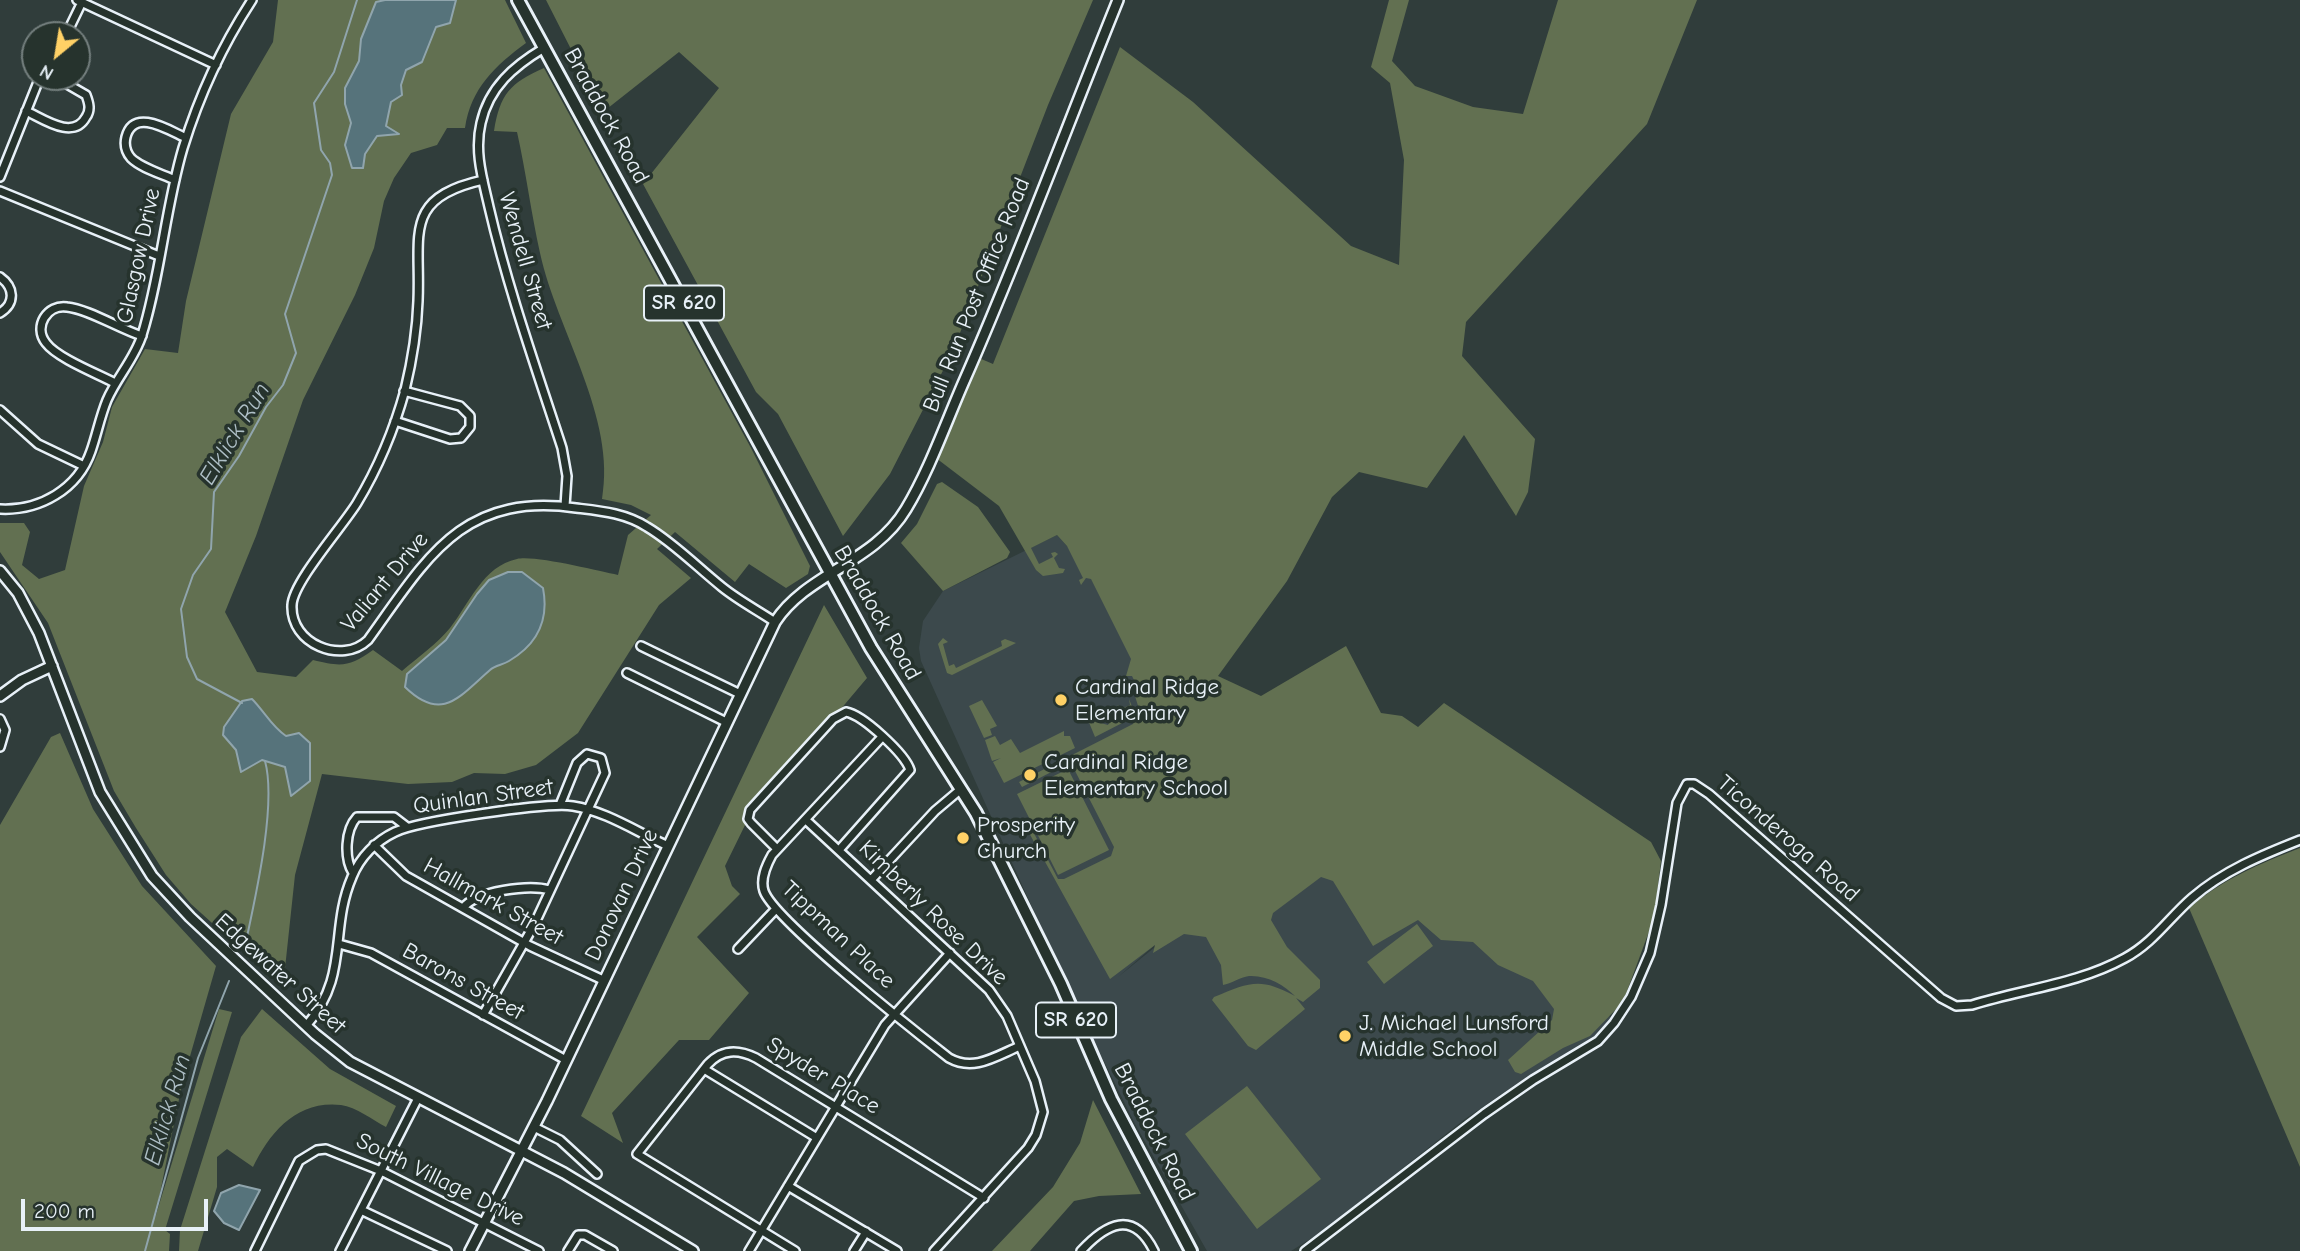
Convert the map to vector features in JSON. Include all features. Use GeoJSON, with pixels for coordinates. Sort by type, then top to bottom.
{"type":"FeatureCollection","features":[{"type":"Feature","properties":{"kind":"main road","name":"Braddock Road"},"geometry":{"type":"LineString","coordinates":[[518,0],[884,672],[961,789],[1013,884],[1111,1099],[1191,1251]]}},
{"type":"Feature","properties":{"kind":"street","name":"Glasgow Drive"},"geometry":{"type":"LineString","coordinates":[[0,509],[23,508],[50,499],[71,483],[84,466],[116,383],[142,336],[186,138],[216,65],[252,0]]}},
{"type":"Feature","properties":{"kind":"street","name":"Bull Run Post Office Road"},"geometry":{"type":"LineString","coordinates":[[831,575],[883,538],[906,509],[982,339],[1118,0]]}},
{"type":"Feature","properties":{"kind":"street"},"geometry":{"type":"LineString","coordinates":[[71,21],[79,1],[216,65]]}},
{"type":"Feature","properties":{"kind":"street","name":"Wendell Street"},"geometry":{"type":"LineString","coordinates":[[544,48],[514,68],[489,100],[479,135],[483,180],[504,271],[562,447],[567,476],[565,506]]}},
{"type":"Feature","properties":{"kind":"street"},"geometry":{"type":"LineString","coordinates":[[0,177],[34,91]]}},
{"type":"Feature","properties":{"kind":"street"},"geometry":{"type":"LineString","coordinates":[[26,111],[61,127],[73,128],[83,122],[89,112],[86,95],[79,91]]}},
{"type":"Feature","properties":{"kind":"street"},"geometry":{"type":"LineString","coordinates":[[175,180],[130,158],[125,147],[126,135],[138,123],[149,122],[186,138]]}},
{"type":"Feature","properties":{"kind":"street","name":"Valiant Drive"},"geometry":{"type":"LineString","coordinates":[[483,180],[446,191],[432,202],[422,218],[418,237],[416,326],[396,421],[358,501],[293,598],[292,614],[299,628],[327,650],[349,652],[363,645],[431,554],[465,525],[489,513],[518,506],[565,506],[623,516],[646,526],[729,592],[775,622]]}},
{"type":"Feature","properties":{"kind":"street"},"geometry":{"type":"LineString","coordinates":[[0,191],[159,256]]}},
{"type":"Feature","properties":{"kind":"street"},"geometry":{"type":"LineString","coordinates":[[0,277],[8,284],[12,294],[9,305],[0,313]]}},
{"type":"Feature","properties":{"kind":"street"},"geometry":{"type":"LineString","coordinates":[[116,383],[48,346],[41,333],[44,318],[54,309],[68,307],[142,336]]}},
{"type":"Feature","properties":{"kind":"street"},"geometry":{"type":"LineString","coordinates":[[396,421],[450,439],[461,438],[470,427],[470,416],[460,406],[404,391]]}},
{"type":"Feature","properties":{"kind":"street"},"geometry":{"type":"LineString","coordinates":[[0,410],[38,444],[84,466]]}},
{"type":"Feature","properties":{"kind":"street","name":"Edgewater Street"},"geometry":{"type":"LineString","coordinates":[[0,571],[18,593],[52,666],[100,792],[140,859],[180,908],[306,1026],[350,1062],[522,1151],[693,1251]]}},
{"type":"Feature","properties":{"kind":"street","name":"Donovan Drive"},"geometry":{"type":"LineString","coordinates":[[470,1251],[534,1127],[666,845],[775,622],[797,596],[831,575]]}},
{"type":"Feature","properties":{"kind":"street"},"geometry":{"type":"LineString","coordinates":[[641,646],[740,694]]}},
{"type":"Feature","properties":{"kind":"street"},"geometry":{"type":"LineString","coordinates":[[0,696],[22,680],[52,666]]}},
{"type":"Feature","properties":{"kind":"street"},"geometry":{"type":"LineString","coordinates":[[627,673],[726,722]]}},
{"type":"Feature","properties":{"kind":"street"},"geometry":{"type":"LineString","coordinates":[[778,849],[748,819],[750,810],[838,714],[846,712],[854,713],[882,737],[907,760],[910,770],[839,850]]}},
{"type":"Feature","properties":{"kind":"street"},"geometry":{"type":"LineString","coordinates":[[0,719],[5,730],[0,747]]}},
{"type":"Feature","properties":{"kind":"street","name":"Tippman Place"},"geometry":{"type":"LineString","coordinates":[[882,737],[767,863],[764,892],[776,909],[895,1013],[957,1062],[979,1064],[1020,1046]]}},
{"type":"Feature","properties":{"kind":"street"},"geometry":{"type":"LineString","coordinates":[[483,1016],[524,943],[588,809],[605,769],[601,758],[592,754],[579,760],[560,805]]}},
{"type":"Feature","properties":{"kind":"street","name":"Ticonderoga Road"},"geometry":{"type":"LineString","coordinates":[[1305,1251],[1484,1114],[1533,1080],[1598,1041],[1614,1023],[1631,997],[1650,953],[1661,905],[1677,803],[1687,784],[1694,784],[1709,794],[1941,998],[1961,1007],[2078,978],[2125,958],[2153,939],[2205,889],[2241,866],[2300,840]]}},
{"type":"Feature","properties":{"kind":"street"},"geometry":{"type":"LineString","coordinates":[[872,880],[935,811],[961,789]]}},
{"type":"Feature","properties":{"kind":"street","name":"Quinlan Street"},"geometry":{"type":"LineString","coordinates":[[306,1026],[330,991],[346,894],[353,873],[374,845],[407,827],[560,805],[588,809],[666,845]]}},
{"type":"Feature","properties":{"kind":"street"},"geometry":{"type":"LineString","coordinates":[[353,873],[346,856],[351,824],[358,817],[394,817],[407,827]]}},
{"type":"Feature","properties":{"kind":"street","name":"Kimberly Rose Drive"},"geometry":{"type":"LineString","coordinates":[[807,821],[998,1001],[1042,1100],[1041,1124],[1028,1148],[934,1251]]}},
{"type":"Feature","properties":{"kind":"street","name":"Hallmark Street"},"geometry":{"type":"LineString","coordinates":[[374,845],[406,876],[524,943],[603,980]]}},
{"type":"Feature","properties":{"kind":"street"},"geometry":{"type":"LineString","coordinates":[[463,908],[478,896],[536,887],[550,890]]}},
{"type":"Feature","properties":{"kind":"street"},"geometry":{"type":"LineString","coordinates":[[738,949],[776,909]]}},
{"type":"Feature","properties":{"kind":"street","name":"Barons Street"},"geometry":{"type":"LineString","coordinates":[[339,944],[371,953],[566,1060]]}},
{"type":"Feature","properties":{"kind":"street"},"geometry":{"type":"LineString","coordinates":[[748,1251],[895,1013],[950,953]]}},
{"type":"Feature","properties":{"kind":"street","name":"Spyder Place"},"geometry":{"type":"LineString","coordinates":[[761,1230],[637,1154],[718,1055],[738,1051],[836,1106],[984,1198]]}},
{"type":"Feature","properties":{"kind":"street"},"geometry":{"type":"LineString","coordinates":[[705,1069],[817,1138]]}},
{"type":"Feature","properties":{"kind":"street"},"geometry":{"type":"LineString","coordinates":[[340,1251],[418,1098]]}},
{"type":"Feature","properties":{"kind":"street"},"geometry":{"type":"LineString","coordinates":[[534,1127],[560,1140],[597,1174]]}},
{"type":"Feature","properties":{"kind":"street","name":"South Village Drive"},"geometry":{"type":"LineString","coordinates":[[255,1251],[299,1161],[317,1150],[326,1149],[381,1171],[539,1251]]}},
{"type":"Feature","properties":{"kind":"street"},"geometry":{"type":"LineString","coordinates":[[788,1186],[897,1251]]}},
{"type":"Feature","properties":{"kind":"street"},"geometry":{"type":"LineString","coordinates":[[361,1210],[447,1251]]}},
{"type":"Feature","properties":{"kind":"street"},"geometry":{"type":"LineString","coordinates":[[1081,1251],[1101,1230],[1120,1224],[1139,1230],[1154,1251]]}},
{"type":"Feature","properties":{"kind":"street"},"geometry":{"type":"LineString","coordinates":[[761,1230],[795,1251]]}},
{"type":"Feature","properties":{"kind":"street"},"geometry":{"type":"LineString","coordinates":[[854,1251],[866,1232]]}},
{"type":"Feature","properties":{"kind":"street"},"geometry":{"type":"LineString","coordinates":[[568,1251],[578,1235],[585,1235],[613,1251]]}},
{"type":"Feature","properties":{"kind":"shaded area","name":"J. Michael Lunsford Middle School"},"geometry":{"type":"Polygon","coordinates":[[[1057,535],[1078,558],[1150,671],[1172,930],[1118,977],[1301,829],[1614,1019],[1592,1042],[1521,1081],[1465,1119],[1323,1231],[1291,1251],[1207,1251],[1135,1124],[1078,1009],[921,661],[919,648],[923,621],[943,591],[1057,535]]]}},
{"type":"Feature","properties":{"kind":"green space"},"geometry":{"type":"Polygon","coordinates":[[[278,0],[505,0],[526,43],[486,79],[473,101],[465,128],[447,128],[437,145],[411,153],[394,178],[384,201],[374,248],[355,295],[303,400],[256,536],[225,612],[257,672],[296,677],[313,660],[345,664],[358,660],[373,650],[402,671],[445,634],[478,587],[495,569],[505,563],[526,558],[618,575],[628,535],[651,515],[631,505],[602,499],[604,468],[601,437],[583,375],[548,283],[517,132],[494,131],[496,118],[508,91],[544,68],[751,448],[810,566],[808,574],[786,588],[749,564],[735,582],[675,532],[657,549],[691,578],[659,605],[578,733],[536,765],[505,774],[474,773],[452,782],[408,784],[322,774],[295,875],[283,987],[191,904],[166,875],[114,791],[48,623],[0,552],[0,523],[24,523],[30,532],[22,565],[39,579],[65,570],[84,486],[103,442],[112,407],[145,349],[178,353],[186,301],[231,114],[273,42],[278,0]]]}},
{"type":"Feature","properties":{"kind":"green space"},"geometry":{"type":"Polygon","coordinates":[[[546,0],[1093,0],[1048,105],[953,351],[890,474],[843,536],[778,414],[756,392],[643,184],[719,88],[679,52],[603,112],[546,0]]]}},
{"type":"Feature","properties":{"kind":"green space"},"geometry":{"type":"Polygon","coordinates":[[[1389,0],[1409,0],[1392,61],[1415,86],[1473,107],[1523,114],[1558,0],[1697,0],[1647,124],[1466,322],[1462,356],[1535,439],[1528,492],[1516,516],[1464,435],[1427,488],[1359,472],[1332,497],[1287,581],[1218,676],[1261,696],[1346,646],[1381,713],[1402,716],[1418,727],[1444,703],[1651,842],[1661,861],[1654,918],[1623,1002],[1590,1036],[1563,1048],[1521,1074],[1515,1072],[1508,1060],[1552,1020],[1554,1009],[1533,981],[1498,965],[1473,942],[1441,940],[1418,920],[1373,946],[1333,881],[1321,877],[1273,913],[1271,920],[1287,947],[1320,980],[1320,988],[1303,1002],[1296,998],[1305,1009],[1256,1050],[1248,1046],[1212,1000],[1214,997],[1255,984],[1273,986],[1295,996],[1275,981],[1256,976],[1223,985],[1221,965],[1206,937],[1184,934],[1153,953],[1155,945],[1110,979],[1023,822],[1027,820],[1058,879],[1064,879],[1111,856],[1114,847],[1072,765],[1065,765],[1022,787],[1019,782],[1133,724],[1139,709],[1135,696],[1140,692],[1132,676],[1126,676],[1131,659],[1091,579],[1086,578],[1081,585],[1079,580],[1083,578],[1067,546],[1057,535],[1031,548],[1039,564],[1053,557],[1051,553],[1055,552],[1058,554],[1054,558],[1059,568],[1065,569],[1063,573],[1043,576],[1036,570],[999,506],[936,458],[979,358],[993,364],[1120,47],[1193,102],[1351,246],[1399,265],[1404,160],[1390,83],[1371,67],[1389,0]]]}},
{"type":"Feature","properties":{"kind":"green space"},"geometry":{"type":"Polygon","coordinates":[[[942,482],[978,507],[1010,552],[1007,558],[943,591],[901,543],[917,524],[937,484],[942,482]]]}},
{"type":"Feature","properties":{"kind":"green space"},"geometry":{"type":"Polygon","coordinates":[[[824,605],[867,678],[748,819],[725,866],[732,886],[740,894],[697,937],[749,993],[709,1040],[679,1040],[612,1113],[623,1143],[581,1116],[824,605]]]}},
{"type":"Feature","properties":{"kind":"green space"},"geometry":{"type":"Polygon","coordinates":[[[943,638],[948,642],[943,644],[949,666],[954,664],[956,668],[1002,646],[1001,641],[1005,639],[1016,643],[952,675],[947,673],[938,644],[943,638]]]}},
{"type":"Feature","properties":{"kind":"green space"},"geometry":{"type":"Polygon","coordinates":[[[1129,699],[1133,709],[1128,720],[1095,737],[1088,720],[1091,719],[1094,724],[1094,718],[1099,716],[1097,722],[1108,725],[1118,705],[1121,709],[1130,705],[1129,699]]]}},
{"type":"Feature","properties":{"kind":"green space"},"geometry":{"type":"Polygon","coordinates":[[[982,700],[997,726],[990,729],[992,735],[984,738],[969,706],[982,700]]]}},
{"type":"Feature","properties":{"kind":"green space"},"geometry":{"type":"Polygon","coordinates":[[[1064,731],[1064,736],[1070,736],[1075,748],[1004,783],[993,762],[1001,758],[992,761],[985,740],[995,736],[1000,745],[1011,739],[1020,753],[1064,731]]]}},
{"type":"Feature","properties":{"kind":"green space"},"geometry":{"type":"Polygon","coordinates":[[[60,733],[93,809],[142,886],[216,966],[182,1084],[155,1218],[219,1009],[232,1012],[165,1230],[170,1234],[169,1251],[0,1251],[0,825],[51,737],[60,733]]]}},
{"type":"Feature","properties":{"kind":"green space"},"geometry":{"type":"Polygon","coordinates":[[[1068,769],[1109,850],[1058,875],[1017,794],[1068,769]]]}},
{"type":"Feature","properties":{"kind":"green space"},"geometry":{"type":"Polygon","coordinates":[[[2300,848],[2300,1167],[2189,908],[2242,873],[2300,848]]]}},
{"type":"Feature","properties":{"kind":"green space"},"geometry":{"type":"Polygon","coordinates":[[[1417,924],[1433,946],[1384,984],[1367,962],[1417,924]]]}},
{"type":"Feature","properties":{"kind":"green space"},"geometry":{"type":"Polygon","coordinates":[[[262,1009],[330,1069],[396,1106],[386,1127],[341,1105],[325,1105],[298,1113],[277,1131],[253,1167],[227,1149],[217,1157],[217,1187],[198,1251],[179,1251],[180,1230],[241,1037],[262,1009]]]}},
{"type":"Feature","properties":{"kind":"green space"},"geometry":{"type":"Polygon","coordinates":[[[1247,1086],[1321,1179],[1257,1229],[1185,1134],[1247,1086]]]}},
{"type":"Feature","properties":{"kind":"green space"},"geometry":{"type":"Polygon","coordinates":[[[1093,1100],[1141,1194],[1099,1196],[1074,1201],[1030,1251],[992,1251],[1053,1187],[1080,1143],[1093,1100]]]}},
{"type":"Feature","properties":{"kind":"water"},"geometry":{"type":"Polygon","coordinates":[[[456,0],[450,23],[436,27],[422,62],[406,70],[401,85],[402,95],[391,102],[386,126],[399,134],[377,136],[365,154],[363,168],[352,168],[345,145],[351,123],[345,104],[345,88],[359,61],[361,39],[376,2],[456,0]]]}},
{"type":"Feature","properties":{"kind":"water"},"geometry":{"type":"Polygon","coordinates":[[[508,572],[522,572],[543,588],[543,620],[534,639],[519,654],[492,668],[450,702],[440,705],[418,698],[405,687],[407,674],[446,640],[489,580],[508,572]]]}},
{"type":"Feature","properties":{"kind":"water"},"geometry":{"type":"Polygon","coordinates":[[[252,699],[272,724],[286,736],[299,733],[310,743],[310,781],[291,796],[285,767],[262,760],[241,772],[236,750],[223,735],[224,727],[242,701],[252,699]]]}},
{"type":"Feature","properties":{"kind":"water"},"geometry":{"type":"Polygon","coordinates":[[[239,1185],[260,1190],[239,1230],[224,1223],[214,1211],[221,1193],[239,1185]]]}},
{"type":"Feature","properties":{"kind":"waterway","name":"Elklick Run"},"geometry":{"type":"LineString","coordinates":[[242,703],[197,679],[187,657],[181,609],[193,575],[211,549],[214,492],[239,456],[266,407],[283,385],[296,353],[285,314],[332,175],[330,163],[321,150],[314,103],[334,72],[357,0]]}},
{"type":"Feature","properties":{"kind":"waterway","name":"Elklick Run"},"geometry":{"type":"LineString","coordinates":[[245,946],[267,826],[268,780],[265,761]]}},
{"type":"Feature","properties":{"kind":"waterway","name":"Elklick Run"},"geometry":{"type":"LineString","coordinates":[[145,1251],[198,1058],[229,981]]}},
{"type":"Feature","properties":{"kind":"place","name":"Cardinal Ridge Elementary"},"geometry":{"type":"Point","coordinates":[1061,700]}},
{"type":"Feature","properties":{"kind":"place","name":"Cardinal Ridge Elementary School"},"geometry":{"type":"Point","coordinates":[1030,775]}},
{"type":"Feature","properties":{"kind":"place","name":"Prosperity Church"},"geometry":{"type":"Point","coordinates":[963,838]}},
{"type":"Feature","properties":{"kind":"place","name":"J. Michael Lunsford Middle School"},"geometry":{"type":"Point","coordinates":[1345,1036]}}]}
